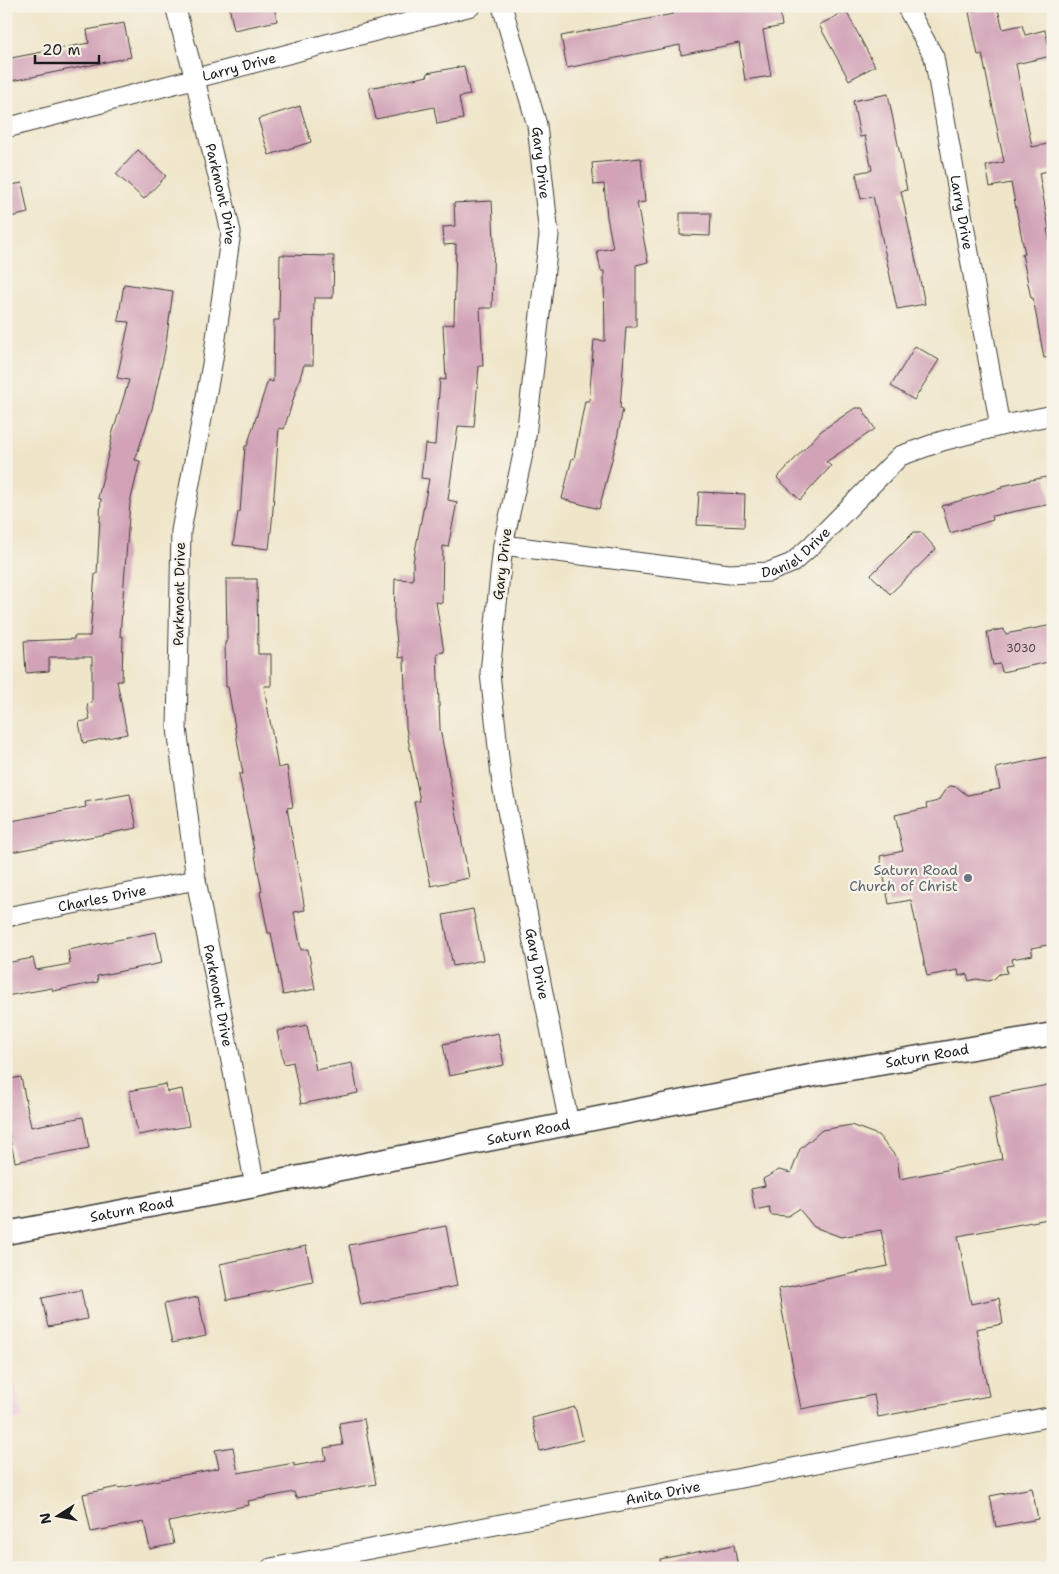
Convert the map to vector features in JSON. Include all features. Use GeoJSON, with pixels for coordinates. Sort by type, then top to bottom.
{"type":"FeatureCollection","features":[{"type":"Feature","properties":{"kind":"street","name":"Parkmont Drive"},"geometry":{"type":"LineString","coordinates":[[175,6],[195,79],[231,232],[213,359],[181,531],[177,728],[196,880],[255,1186]]}},
{"type":"Feature","properties":{"kind":"street","name":"Larry Drive"},"geometry":{"type":"LineString","coordinates":[[6,128],[472,6]]}},
{"type":"Feature","properties":{"kind":"street","name":"Gary Drive"},"geometry":{"type":"LineString","coordinates":[[502,6],[537,125],[549,235],[525,445],[503,545],[490,673],[502,785],[569,1124]]}},
{"type":"Feature","properties":{"kind":"street","name":"Larry Drive"},"geometry":{"type":"LineString","coordinates":[[906,6],[934,57],[1000,426]]}},
{"type":"Feature","properties":{"kind":"street","name":"Daniel Drive"},"geometry":{"type":"LineString","coordinates":[[503,545],[729,574],[768,572],[792,563],[900,456],[942,441],[1053,415]]}},
{"type":"Feature","properties":{"kind":"street","name":"Charles Drive"},"geometry":{"type":"LineString","coordinates":[[6,917],[196,880]]}},
{"type":"Feature","properties":{"kind":"street","name":"Saturn Road"},"geometry":{"type":"LineString","coordinates":[[6,1233],[255,1186],[815,1075],[1053,1034]]}},
{"type":"Feature","properties":{"kind":"street","name":"Anita Drive"},"geometry":{"type":"LineString","coordinates":[[271,1568],[1053,1416]]}},
{"type":"Feature","properties":{"kind":"shaded area"},"geometry":{"type":"Polygon","coordinates":[[[6,1342],[23,1419],[6,1422],[6,1342]]]}},
{"type":"Feature","properties":{"kind":"building"},"geometry":{"type":"Polygon","coordinates":[[[229,6],[274,6],[277,21],[234,30],[229,6]]]}},
{"type":"Feature","properties":{"kind":"building"},"geometry":{"type":"Polygon","coordinates":[[[698,6],[779,6],[782,26],[763,30],[771,76],[745,80],[739,43],[681,55],[680,45],[567,68],[561,36],[673,14],[673,11],[698,6]]]}},
{"type":"Feature","properties":{"kind":"building"},"geometry":{"type":"Polygon","coordinates":[[[997,6],[1003,29],[1022,25],[1025,35],[1045,30],[1051,56],[1016,64],[1032,147],[1053,143],[1053,170],[1039,173],[1053,257],[1053,357],[1044,358],[1033,298],[1031,298],[1022,254],[1025,254],[1011,183],[990,187],[986,166],[1004,162],[982,54],[978,55],[969,12],[997,6]]]}},
{"type":"Feature","properties":{"kind":"building"},"geometry":{"type":"Polygon","coordinates":[[[846,11],[875,66],[849,80],[819,25],[846,11]]]}},
{"type":"Feature","properties":{"kind":"building"},"geometry":{"type":"Polygon","coordinates":[[[124,23],[131,57],[6,82],[6,59],[89,43],[87,30],[124,23]]]}},
{"type":"Feature","properties":{"kind":"building"},"geometry":{"type":"Polygon","coordinates":[[[464,66],[470,95],[459,97],[463,119],[437,124],[434,107],[376,119],[369,88],[428,76],[427,73],[464,66]]]}},
{"type":"Feature","properties":{"kind":"building"},"geometry":{"type":"Polygon","coordinates":[[[888,94],[907,190],[901,191],[925,304],[897,309],[873,196],[861,199],[856,173],[872,170],[865,136],[860,137],[853,101],[888,94]]]}},
{"type":"Feature","properties":{"kind":"building"},"geometry":{"type":"Polygon","coordinates":[[[300,106],[311,142],[269,155],[258,119],[300,106]]]}},
{"type":"Feature","properties":{"kind":"building"},"geometry":{"type":"Polygon","coordinates":[[[138,150],[166,176],[144,199],[116,174],[138,150]]]}},
{"type":"Feature","properties":{"kind":"building"},"geometry":{"type":"Polygon","coordinates":[[[641,158],[645,202],[637,203],[648,262],[636,265],[636,327],[626,327],[620,408],[623,409],[599,509],[562,499],[572,458],[574,459],[585,401],[589,401],[594,340],[605,341],[604,271],[601,271],[597,251],[613,248],[607,217],[604,184],[594,185],[592,163],[641,158]]]}},
{"type":"Feature","properties":{"kind":"building"},"geometry":{"type":"Polygon","coordinates":[[[22,183],[28,213],[6,218],[6,186],[22,183]]]}},
{"type":"Feature","properties":{"kind":"building"},"geometry":{"type":"Polygon","coordinates":[[[492,201],[494,240],[492,308],[480,308],[483,366],[479,366],[474,427],[458,426],[448,500],[457,502],[448,547],[443,546],[442,603],[436,602],[444,652],[437,653],[440,729],[469,878],[431,886],[414,802],[420,801],[406,728],[404,657],[399,658],[394,618],[395,579],[413,580],[413,562],[429,479],[421,478],[425,444],[435,445],[440,379],[446,380],[443,325],[454,324],[456,244],[444,245],[443,227],[455,226],[454,203],[492,201]]]}},
{"type":"Feature","properties":{"kind":"building"},"geometry":{"type":"Polygon","coordinates":[[[680,213],[711,213],[710,236],[680,235],[680,213]]]}},
{"type":"Feature","properties":{"kind":"building"},"geometry":{"type":"Polygon","coordinates":[[[280,255],[334,256],[333,298],[314,298],[313,365],[304,365],[284,429],[279,428],[269,549],[233,545],[238,512],[240,512],[245,446],[247,446],[268,380],[273,382],[274,320],[279,320],[280,255]]]}},
{"type":"Feature","properties":{"kind":"building"},"geometry":{"type":"Polygon","coordinates":[[[124,284],[173,291],[165,350],[152,409],[135,460],[140,461],[130,503],[120,636],[123,636],[122,681],[117,681],[127,734],[83,743],[79,722],[90,720],[87,704],[92,703],[92,657],[49,657],[49,671],[26,673],[24,641],[74,639],[74,636],[90,636],[95,574],[97,574],[101,499],[98,498],[111,438],[129,380],[117,378],[129,322],[118,321],[124,284]]]}},
{"type":"Feature","properties":{"kind":"building"},"geometry":{"type":"Polygon","coordinates":[[[915,346],[939,360],[914,400],[891,386],[915,346]]]}},
{"type":"Feature","properties":{"kind":"building"},"geometry":{"type":"Polygon","coordinates":[[[855,408],[862,408],[875,429],[826,462],[831,466],[800,500],[777,478],[821,431],[855,408]]]}},
{"type":"Feature","properties":{"kind":"building"},"geometry":{"type":"Polygon","coordinates":[[[1046,477],[1051,504],[992,516],[993,520],[950,533],[942,506],[1002,488],[1002,486],[1046,477]]]}},
{"type":"Feature","properties":{"kind":"building"},"geometry":{"type":"Polygon","coordinates":[[[699,492],[745,494],[744,527],[697,525],[699,492]]]}},
{"type":"Feature","properties":{"kind":"building"},"geometry":{"type":"Polygon","coordinates":[[[914,532],[921,532],[936,549],[890,594],[871,575],[914,532]]]}},
{"type":"Feature","properties":{"kind":"building"},"geometry":{"type":"Polygon","coordinates":[[[226,579],[257,579],[258,654],[271,654],[271,686],[264,686],[278,768],[287,766],[293,807],[287,808],[305,910],[294,912],[301,950],[308,949],[315,989],[283,995],[271,933],[268,933],[260,892],[262,891],[239,774],[243,774],[228,687],[226,687],[226,579]]]}},
{"type":"Feature","properties":{"kind":"building"},"geometry":{"type":"Polygon","coordinates":[[[1053,625],[1053,661],[1002,672],[1000,664],[993,665],[987,632],[1004,629],[1005,634],[1053,625]]]}},
{"type":"Feature","properties":{"kind":"building","name":"Saturn Road Church of Christ"},"geometry":{"type":"Polygon","coordinates":[[[1053,756],[1053,944],[1031,948],[1033,955],[1012,959],[1013,965],[1006,966],[1007,973],[999,974],[994,979],[988,981],[976,979],[969,981],[967,974],[959,976],[958,970],[927,976],[911,900],[889,904],[880,856],[903,851],[895,815],[927,808],[926,804],[938,801],[950,786],[957,787],[967,795],[1000,789],[996,768],[1053,756]]]}},
{"type":"Feature","properties":{"kind":"building"},"geometry":{"type":"Polygon","coordinates":[[[130,794],[137,828],[6,853],[6,822],[86,807],[85,802],[130,794]]]}},
{"type":"Feature","properties":{"kind":"building"},"geometry":{"type":"Polygon","coordinates":[[[473,909],[483,960],[453,966],[443,915],[473,909]]]}},
{"type":"Feature","properties":{"kind":"building"},"geometry":{"type":"Polygon","coordinates":[[[156,932],[162,963],[97,976],[98,982],[53,991],[52,988],[6,996],[6,963],[33,958],[36,970],[70,964],[68,950],[156,932]]]}},
{"type":"Feature","properties":{"kind":"building"},"geometry":{"type":"Polygon","coordinates":[[[307,1025],[316,1070],[352,1063],[358,1093],[301,1104],[293,1062],[284,1064],[277,1031],[307,1025]]]}},
{"type":"Feature","properties":{"kind":"building"},"geometry":{"type":"Polygon","coordinates":[[[498,1033],[504,1065],[449,1076],[443,1044],[498,1033]]]}},
{"type":"Feature","properties":{"kind":"building"},"geometry":{"type":"Polygon","coordinates":[[[21,1077],[31,1127],[83,1117],[89,1148],[15,1162],[6,1119],[6,1080],[21,1077]]]}},
{"type":"Feature","properties":{"kind":"building"},"geometry":{"type":"Polygon","coordinates":[[[166,1084],[167,1092],[182,1089],[189,1126],[138,1135],[129,1091],[166,1084]]]}},
{"type":"Feature","properties":{"kind":"building"},"geometry":{"type":"Polygon","coordinates":[[[1053,1084],[1053,1218],[958,1236],[971,1304],[999,1298],[1003,1324],[976,1329],[989,1396],[878,1417],[874,1395],[801,1409],[778,1289],[888,1266],[881,1230],[841,1237],[814,1227],[799,1209],[788,1216],[771,1215],[769,1207],[755,1210],[751,1189],[765,1186],[763,1179],[779,1170],[791,1173],[800,1149],[822,1130],[851,1125],[878,1135],[897,1158],[900,1179],[1002,1159],[990,1096],[1053,1084]]]}},
{"type":"Feature","properties":{"kind":"building"},"geometry":{"type":"Polygon","coordinates":[[[446,1226],[457,1286],[361,1305],[349,1245],[446,1226]]]}},
{"type":"Feature","properties":{"kind":"building"},"geometry":{"type":"Polygon","coordinates":[[[306,1246],[313,1282],[227,1300],[220,1264],[306,1246]]]}},
{"type":"Feature","properties":{"kind":"building"},"geometry":{"type":"Polygon","coordinates":[[[81,1290],[87,1319],[48,1327],[42,1298],[81,1290]]]}},
{"type":"Feature","properties":{"kind":"building"},"geometry":{"type":"Polygon","coordinates":[[[198,1297],[206,1336],[172,1343],[164,1304],[198,1297]]]}},
{"type":"Feature","properties":{"kind":"building"},"geometry":{"type":"Polygon","coordinates":[[[575,1407],[583,1440],[540,1451],[532,1418],[575,1407]]]}},
{"type":"Feature","properties":{"kind":"building"},"geometry":{"type":"Polygon","coordinates":[[[364,1419],[376,1484],[296,1498],[294,1492],[248,1501],[249,1505],[169,1522],[174,1544],[150,1549],[144,1522],[91,1532],[83,1494],[219,1468],[215,1450],[233,1447],[238,1473],[294,1463],[294,1466],[326,1460],[324,1448],[343,1445],[339,1423],[364,1419]]]}},
{"type":"Feature","properties":{"kind":"building"},"geometry":{"type":"Polygon","coordinates":[[[1032,1488],[1038,1519],[996,1527],[990,1496],[1032,1488]]]}},
{"type":"Feature","properties":{"kind":"building"},"geometry":{"type":"Polygon","coordinates":[[[734,1545],[738,1568],[661,1568],[660,1559],[734,1545]]]}},
{"type":"Feature","properties":{"kind":"place","name":"Saturn Road Church of Christ"},"geometry":{"type":"Point","coordinates":[968,878]}}]}
